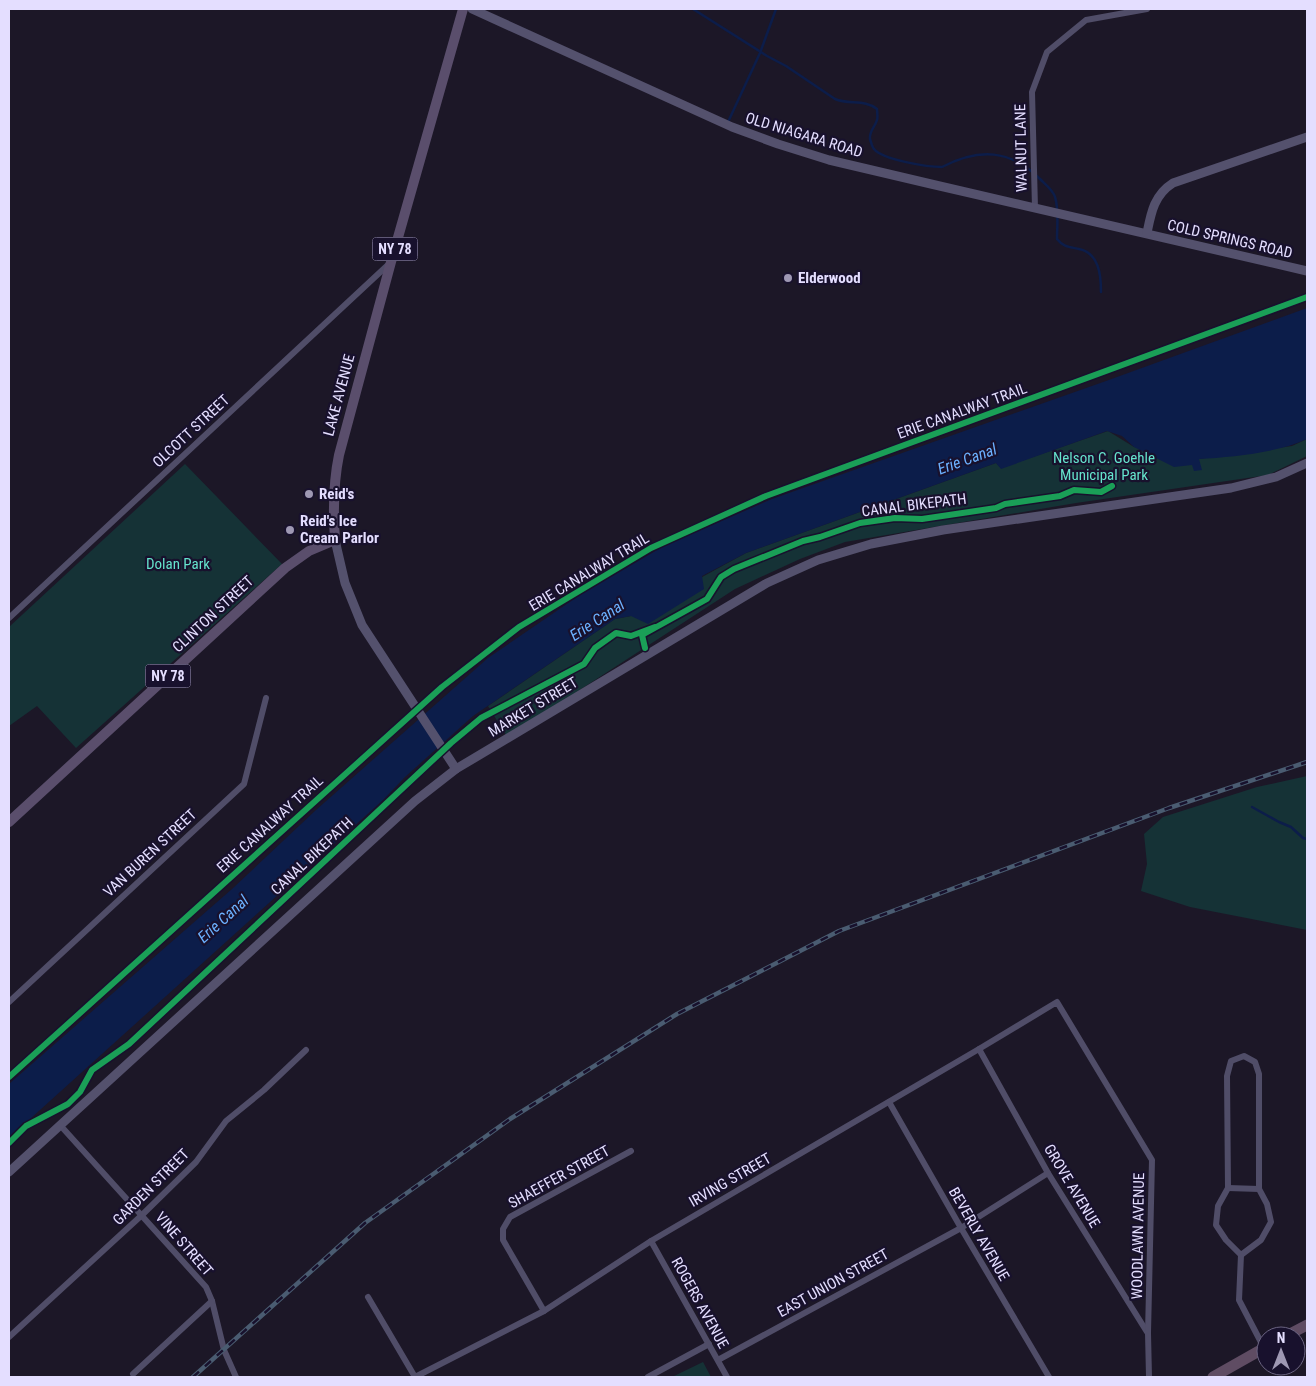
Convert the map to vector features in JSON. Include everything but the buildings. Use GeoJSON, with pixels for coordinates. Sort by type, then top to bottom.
{"type":"FeatureCollection","features":[{"type":"Feature","properties":{"kind":"highway"},"geometry":{"type":"LineString","coordinates":[[1214,1377],[1256,1352]]}},
{"type":"Feature","properties":{"kind":"main road","name":"LAKE AVENUE"},"geometry":{"type":"LineString","coordinates":[[335,540],[333,505],[335,471],[391,262],[463,9]]}},
{"type":"Feature","properties":{"kind":"main road","name":"CLINTON STREET"},"geometry":{"type":"LineString","coordinates":[[9,822],[285,568],[309,551],[335,540]]}},
{"type":"Feature","properties":{"kind":"street","name":"OLD NIAGARA ROAD"},"geometry":{"type":"LineString","coordinates":[[472,9],[700,113],[761,138],[824,158],[1147,233]]}},
{"type":"Feature","properties":{"kind":"street","name":"WALNUT LANE"},"geometry":{"type":"LineString","coordinates":[[1035,208],[1032,92],[1047,52],[1086,20],[1147,9]]}},
{"type":"Feature","properties":{"kind":"street"},"geometry":{"type":"LineString","coordinates":[[1147,233],[1150,216],[1156,201],[1164,190],[1173,183],[1307,137]]}},
{"type":"Feature","properties":{"kind":"street","name":"COLD SPRINGS ROAD"},"geometry":{"type":"LineString","coordinates":[[1147,233],[1307,271]]}},
{"type":"Feature","properties":{"kind":"street","name":"OLCOTT STREET"},"geometry":{"type":"LineString","coordinates":[[9,618],[391,262]]}},
{"type":"Feature","properties":{"kind":"street","name":"MARKET STREET"},"geometry":{"type":"LineString","coordinates":[[9,1172],[414,801],[456,769],[767,583],[818,560],[871,544],[943,530],[1231,488],[1276,477],[1307,463]]}},
{"type":"Feature","properties":{"kind":"street","name":"LAKE AVENUE"},"geometry":{"type":"LineString","coordinates":[[335,540],[340,565],[353,606],[362,625],[456,769]]}},
{"type":"Feature","properties":{"kind":"street","name":"VAN BUREN STREET"},"geometry":{"type":"LineString","coordinates":[[9,1002],[244,784],[266,698]]}},
{"type":"Feature","properties":{"kind":"street","name":"IRVING STREET"},"geometry":{"type":"LineString","coordinates":[[415,1377],[544,1311],[651,1241],[1057,1002]]}},
{"type":"Feature","properties":{"kind":"street","name":"WOODLAWN AVENUE"},"geometry":{"type":"LineString","coordinates":[[1057,1002],[1152,1160],[1148,1333],[1149,1377]]}},
{"type":"Feature","properties":{"kind":"street","name":"GROVE AVENUE"},"geometry":{"type":"LineString","coordinates":[[979,1049],[1048,1173],[1148,1333]]}},
{"type":"Feature","properties":{"kind":"street","name":"GARDEN STREET"},"geometry":{"type":"LineString","coordinates":[[9,1337],[142,1215],[196,1162],[226,1121],[264,1090],[306,1050]]}},
{"type":"Feature","properties":{"kind":"street"},"geometry":{"type":"LineString","coordinates":[[1241,1255],[1261,1240],[1271,1222],[1267,1204],[1258,1189],[1259,1074],[1255,1062],[1244,1056],[1231,1061],[1227,1076],[1228,1188],[1218,1206],[1216,1225],[1226,1240],[1241,1255],[1239,1300],[1256,1331]]}},
{"type":"Feature","properties":{"kind":"street","name":"BEVERLY AVENUE"},"geometry":{"type":"LineString","coordinates":[[889,1102],[960,1228],[1049,1377]]}},
{"type":"Feature","properties":{"kind":"street","name":"VINE STREET"},"geometry":{"type":"LineString","coordinates":[[60,1124],[206,1288],[212,1301],[224,1350],[236,1377]]}},
{"type":"Feature","properties":{"kind":"street","name":"SHAEFFER STREET"},"geometry":{"type":"LineString","coordinates":[[544,1311],[503,1240],[503,1229],[510,1217],[631,1151]]}},
{"type":"Feature","properties":{"kind":"street","name":"EAST UNION STREET"},"geometry":{"type":"LineString","coordinates":[[718,1360],[960,1228],[1048,1173]]}},
{"type":"Feature","properties":{"kind":"street"},"geometry":{"type":"LineString","coordinates":[[1228,1188],[1258,1189]]}},
{"type":"Feature","properties":{"kind":"street","name":"ROGERS AVENUE"},"geometry":{"type":"LineString","coordinates":[[651,1241],[726,1377]]}},
{"type":"Feature","properties":{"kind":"street"},"geometry":{"type":"LineString","coordinates":[[368,1297],[415,1377]]}},
{"type":"Feature","properties":{"kind":"street"},"geometry":{"type":"LineString","coordinates":[[133,1374],[212,1301]]}},
{"type":"Feature","properties":{"kind":"street"},"geometry":{"type":"LineString","coordinates":[[648,1377],[709,1344]]}},
{"type":"Feature","properties":{"kind":"green space","name":"Nelson C. Goehle Municipal Park"},"geometry":{"type":"Polygon","coordinates":[[[1108,431],[1134,447],[1199,459],[1292,446],[1307,439],[1307,456],[1268,475],[1076,503],[845,542],[800,559],[735,589],[575,693],[506,735],[488,706],[615,619],[631,616],[746,553],[996,463],[1001,468],[1108,431]]]}},
{"type":"Feature","properties":{"kind":"green space","name":"Dolan Park"},"geometry":{"type":"Polygon","coordinates":[[[185,464],[282,564],[76,748],[37,706],[9,726],[9,627],[185,464]]]}},
{"type":"Feature","properties":{"kind":"green space"},"geometry":{"type":"Polygon","coordinates":[[[1307,776],[1307,930],[1190,907],[1141,891],[1147,864],[1144,834],[1163,817],[1257,787],[1307,776]]]}},
{"type":"Feature","properties":{"kind":"green space"},"geometry":{"type":"Polygon","coordinates":[[[703,1362],[711,1377],[672,1377],[703,1362]]]}},
{"type":"Feature","properties":{"kind":"water","name":"Erie Canal"},"geometry":{"type":"Polygon","coordinates":[[[1307,308],[1307,439],[1268,451],[1199,459],[1202,470],[1194,471],[1192,465],[1174,467],[1134,447],[1122,436],[1107,431],[1001,469],[996,463],[746,553],[702,576],[704,589],[648,624],[631,616],[615,619],[473,716],[405,777],[383,800],[9,1138],[9,1084],[232,889],[316,810],[488,658],[580,595],[664,546],[772,499],[1307,308]]]}},
{"type":"Feature","properties":{"kind":"waterway"},"geometry":{"type":"LineString","coordinates":[[693,9],[786,66],[835,99],[867,104],[877,109],[877,119],[870,134],[870,139],[873,148],[879,153],[906,162],[942,167],[969,157],[994,155],[1006,157],[1029,169],[1054,194],[1057,212],[1057,239],[1064,245],[1086,251],[1091,255],[1098,266],[1101,292]]}},
{"type":"Feature","properties":{"kind":"waterway"},"geometry":{"type":"LineString","coordinates":[[728,122],[760,53],[776,9]]}},
{"type":"Feature","properties":{"kind":"waterway"},"geometry":{"type":"LineString","coordinates":[[1252,807],[1291,827],[1303,838],[1307,839]]}},
{"type":"Feature","properties":{"kind":"railway"},"geometry":{"type":"LineString","coordinates":[[193,1377],[365,1223],[510,1119],[677,1014],[839,931],[1169,808],[1307,762]]}},
{"type":"Feature","properties":{"kind":"cycle path","name":"ERIE CANALWAY TRAIL"},"geometry":{"type":"LineString","coordinates":[[9,1077],[442,687],[519,627],[651,548],[766,496],[1307,297]]}},
{"type":"Feature","properties":{"kind":"cycle path","name":"CANAL BIKEPATH"},"geometry":{"type":"LineString","coordinates":[[645,648],[642,635],[707,599],[721,577],[734,569],[803,541],[860,523],[895,518],[922,519],[1060,496],[1074,490],[1101,492],[1112,486]]}},
{"type":"Feature","properties":{"kind":"cycle path","name":"CANAL BIKEPATH"},"geometry":{"type":"LineString","coordinates":[[9,1143],[26,1126],[68,1104],[80,1092],[92,1070],[129,1044],[451,743],[481,718],[584,664],[595,648],[616,633],[631,636],[655,627]]}},
{"type":"Feature","properties":{"kind":"place","name":"Elderwood"},"geometry":{"type":"Point","coordinates":[788,278]}},
{"type":"Feature","properties":{"kind":"place","name":"Reid's"},"geometry":{"type":"Point","coordinates":[309,494]}},
{"type":"Feature","properties":{"kind":"place","name":"Reid's Ice Cream Parlor"},"geometry":{"type":"Point","coordinates":[290,530]}}]}
